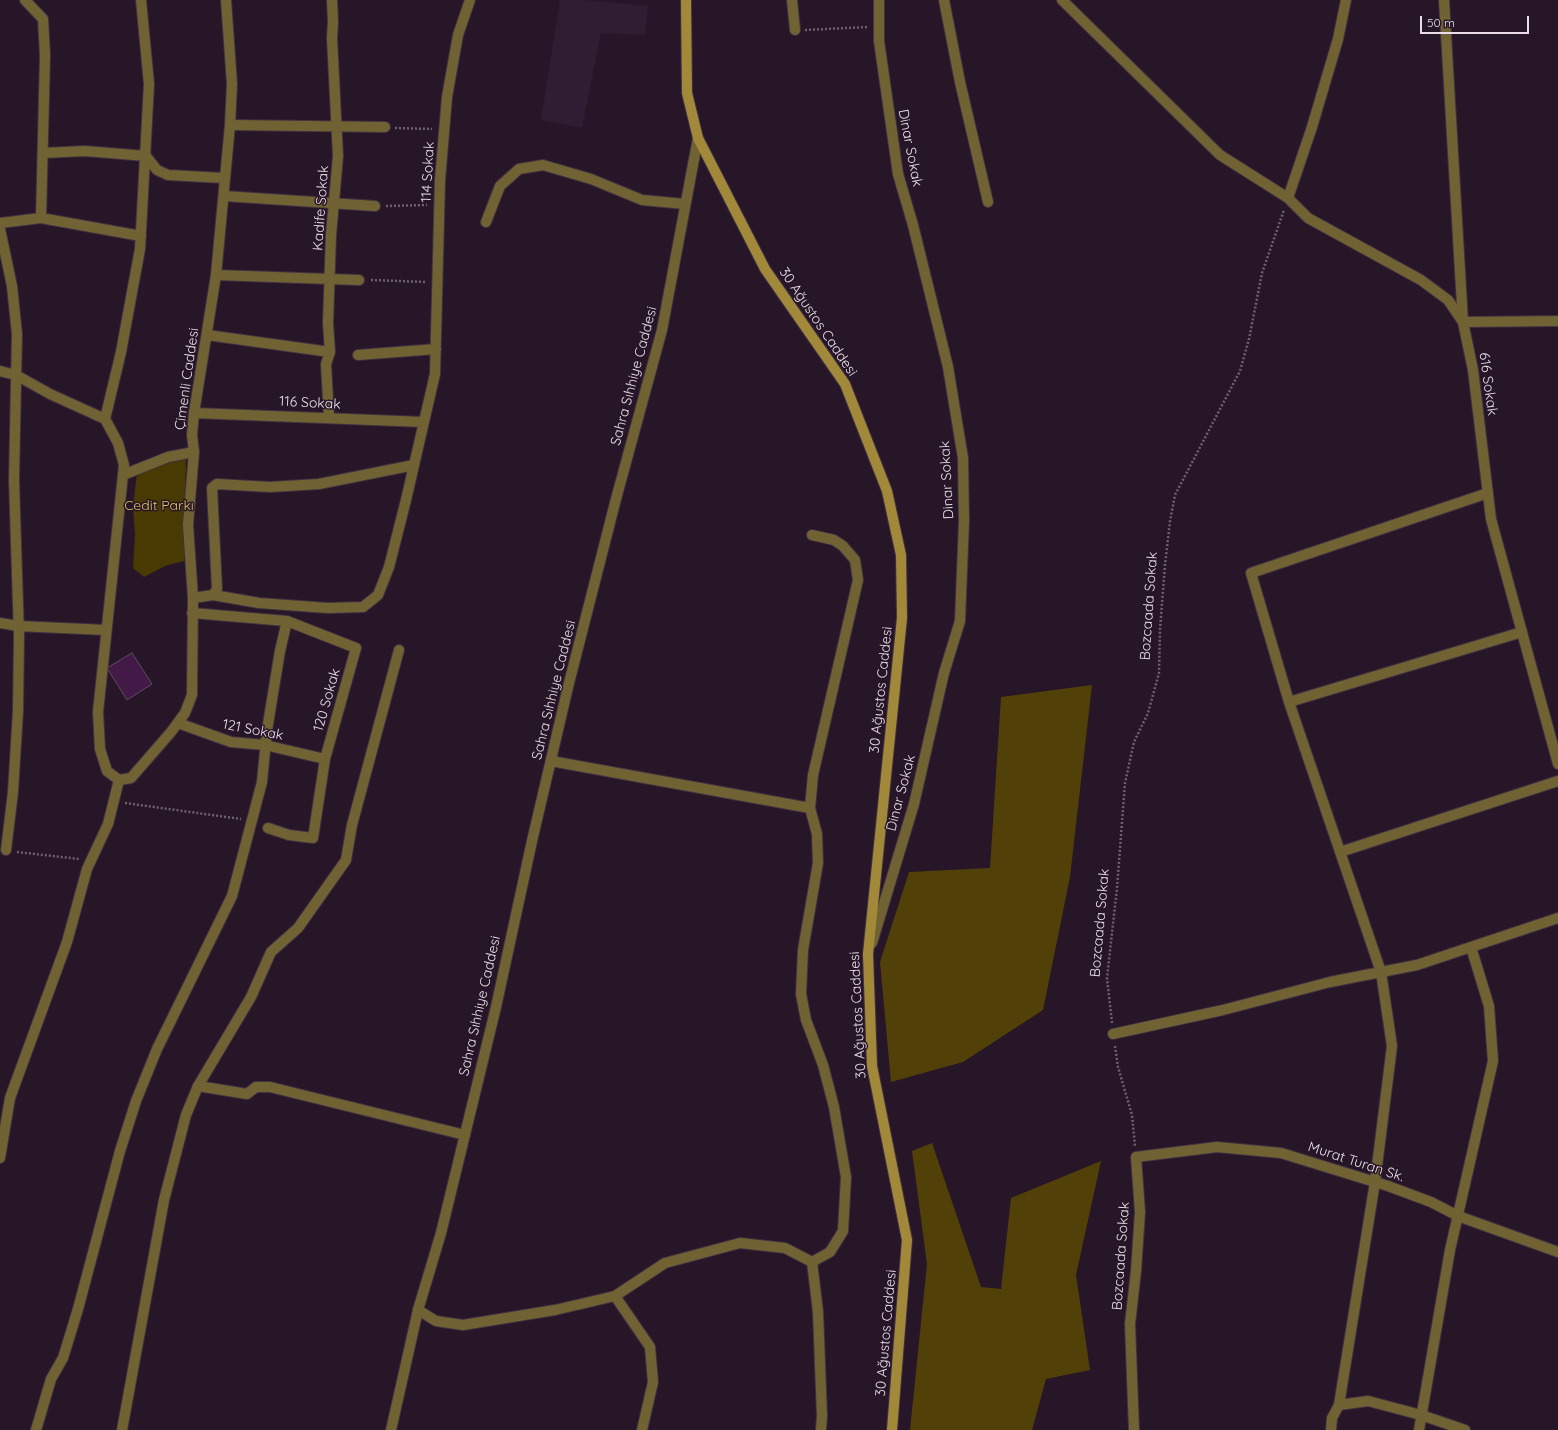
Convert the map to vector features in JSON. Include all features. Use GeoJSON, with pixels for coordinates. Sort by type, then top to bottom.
{"type":"FeatureCollection","features":[{"type":"Feature","properties":{"kind":"main road","name":"30 Ağustos Caddesi"},"geometry":{"type":"LineString","coordinates":[[686,0],[687,93],[698,138],[765,269],[845,384],[887,491],[901,555],[902,618],[868,954],[872,1066],[907,1240],[892,1430]]}},
{"type":"Feature","properties":{"kind":"street"},"geometry":{"type":"LineString","coordinates":[[26,0],[42,19],[45,55],[41,218]]}},
{"type":"Feature","properties":{"kind":"street"},"geometry":{"type":"LineString","coordinates":[[105,419],[121,352],[141,236],[146,156],[148,84],[140,0]]}},
{"type":"Feature","properties":{"kind":"street","name":"Çimenli Caddesi"},"geometry":{"type":"LineString","coordinates":[[119,780],[131,778],[186,713],[192,695],[193,598],[188,525],[194,452],[192,435],[194,413],[216,275],[230,125],[232,84],[226,0]]}},
{"type":"Feature","properties":{"kind":"street","name":"Kadife Sokak"},"geometry":{"type":"LineString","coordinates":[[329,418],[326,364],[330,352],[328,323],[333,204],[336,192],[338,156],[332,38],[332,0]]}},
{"type":"Feature","properties":{"kind":"street","name":"114 Sokak"},"geometry":{"type":"LineString","coordinates":[[193,598],[213,596],[259,603],[328,608],[363,607],[378,595],[388,567],[435,374],[440,205],[447,97],[458,35],[470,0]]}},
{"type":"Feature","properties":{"kind":"street"},"geometry":{"type":"LineString","coordinates":[[792,0],[795,30]]}},
{"type":"Feature","properties":{"kind":"street","name":"Dinar Sokak"},"geometry":{"type":"LineString","coordinates":[[868,954],[914,804],[944,673],[960,621],[964,521],[963,458],[948,367],[913,224],[898,174],[879,41],[879,0]]}},
{"type":"Feature","properties":{"kind":"street"},"geometry":{"type":"LineString","coordinates":[[944,0],[960,82],[988,202]]}},
{"type":"Feature","properties":{"kind":"street"},"geometry":{"type":"LineString","coordinates":[[1062,0],[1220,155],[1288,198],[1308,218],[1421,280],[1448,300],[1463,322],[1558,322]]}},
{"type":"Feature","properties":{"kind":"street"},"geometry":{"type":"LineString","coordinates":[[1288,198],[1315,120],[1338,39],[1346,0]]}},
{"type":"Feature","properties":{"kind":"street","name":"616 Sokak"},"geometry":{"type":"LineString","coordinates":[[1444,0],[1463,322],[1473,370],[1488,493],[1492,519],[1558,764]]}},
{"type":"Feature","properties":{"kind":"street"},"geometry":{"type":"LineString","coordinates":[[230,125],[385,128]]}},
{"type":"Feature","properties":{"kind":"street","name":"Sahra Sıhhiye Caddesi"},"geometry":{"type":"LineString","coordinates":[[390,1430],[418,1310],[441,1233],[496,1007],[550,761],[616,499],[662,330],[698,138]]}},
{"type":"Feature","properties":{"kind":"street"},"geometry":{"type":"LineString","coordinates":[[43,153],[85,151],[146,156],[157,170],[168,175],[224,178]]}},
{"type":"Feature","properties":{"kind":"street"},"geometry":{"type":"LineString","coordinates":[[486,222],[500,186],[519,170],[543,165],[591,179],[642,200],[685,204]]}},
{"type":"Feature","properties":{"kind":"street"},"geometry":{"type":"LineString","coordinates":[[224,196],[375,206]]}},
{"type":"Feature","properties":{"kind":"street"},"geometry":{"type":"LineString","coordinates":[[0,223],[41,218],[141,236]]}},
{"type":"Feature","properties":{"kind":"street"},"geometry":{"type":"LineString","coordinates":[[0,229],[12,286],[17,334],[14,480],[18,626],[18,711],[13,792],[6,850]]}},
{"type":"Feature","properties":{"kind":"street"},"geometry":{"type":"LineString","coordinates":[[216,275],[359,280]]}},
{"type":"Feature","properties":{"kind":"street"},"geometry":{"type":"LineString","coordinates":[[207,335],[330,352]]}},
{"type":"Feature","properties":{"kind":"street"},"geometry":{"type":"LineString","coordinates":[[358,355],[436,349]]}},
{"type":"Feature","properties":{"kind":"street"},"geometry":{"type":"LineString","coordinates":[[0,371],[16,375],[50,394],[105,419],[118,443],[124,465],[98,712],[100,749],[107,771],[119,780],[108,824],[82,884],[67,942],[10,1098],[0,1158]]}},
{"type":"Feature","properties":{"kind":"street","name":"116 Sokak"},"geometry":{"type":"LineString","coordinates":[[194,413],[424,422]]}},
{"type":"Feature","properties":{"kind":"street"},"geometry":{"type":"LineString","coordinates":[[123,475],[168,457],[194,452]]}},
{"type":"Feature","properties":{"kind":"street"},"geometry":{"type":"LineString","coordinates":[[213,596],[217,589],[212,488],[217,484],[270,487],[319,484],[414,464]]}},
{"type":"Feature","properties":{"kind":"street"},"geometry":{"type":"LineString","coordinates":[[1331,1430],[1332,1418],[1339,1405],[1376,1182],[1392,1046],[1381,972],[1289,702],[1251,573],[1488,493]]}},
{"type":"Feature","properties":{"kind":"street"},"geometry":{"type":"LineString","coordinates":[[812,535],[834,540],[843,546],[854,560],[858,580],[813,775],[810,808],[817,834],[818,863],[802,950],[801,994],[806,1020],[823,1065],[834,1108],[846,1177],[843,1231],[830,1252],[812,1262]]}},
{"type":"Feature","properties":{"kind":"street"},"geometry":{"type":"LineString","coordinates":[[36,1430],[51,1379],[63,1358],[78,1309],[120,1151],[136,1101],[157,1049],[232,896],[262,782],[265,745],[280,651],[287,621],[192,613]]}},
{"type":"Feature","properties":{"kind":"street","name":"120 Sokak"},"geometry":{"type":"LineString","coordinates":[[268,828],[289,835],[313,838],[325,759],[356,648],[287,621]]}},
{"type":"Feature","properties":{"kind":"street"},"geometry":{"type":"LineString","coordinates":[[0,623],[18,626],[106,630]]}},
{"type":"Feature","properties":{"kind":"street"},"geometry":{"type":"LineString","coordinates":[[1289,702],[1522,632]]}},
{"type":"Feature","properties":{"kind":"street"},"geometry":{"type":"LineString","coordinates":[[122,1430],[164,1200],[186,1115],[198,1086],[251,997],[271,952],[298,928],[346,860],[352,825],[399,650]]}},
{"type":"Feature","properties":{"kind":"street","name":"121 Sokak"},"geometry":{"type":"LineString","coordinates":[[178,723],[231,742],[265,745],[325,759]]}},
{"type":"Feature","properties":{"kind":"street"},"geometry":{"type":"LineString","coordinates":[[550,761],[810,808]]}},
{"type":"Feature","properties":{"kind":"street"},"geometry":{"type":"LineString","coordinates":[[1340,852],[1558,781]]}},
{"type":"Feature","properties":{"kind":"street"},"geometry":{"type":"LineString","coordinates":[[1113,1034],[1223,1010],[1330,982],[1417,965],[1558,918]]}},
{"type":"Feature","properties":{"kind":"street"},"geometry":{"type":"LineString","coordinates":[[1419,1430],[1450,1250],[1493,1061],[1490,1006],[1471,947]]}},
{"type":"Feature","properties":{"kind":"street"},"geometry":{"type":"LineString","coordinates":[[198,1086],[247,1094],[256,1087],[270,1087],[465,1135]]}},
{"type":"Feature","properties":{"kind":"street","name":"Murat Turan Sk."},"geometry":{"type":"LineString","coordinates":[[1136,1157],[1217,1147],[1281,1153],[1376,1182],[1431,1202],[1458,1216],[1558,1252]]}},
{"type":"Feature","properties":{"kind":"street","name":"Bozcaada Sokak"},"geometry":{"type":"LineString","coordinates":[[1134,1430],[1130,1324],[1136,1271],[1140,1212],[1136,1157]]}},
{"type":"Feature","properties":{"kind":"street"},"geometry":{"type":"LineString","coordinates":[[418,1310],[436,1320],[463,1325],[555,1310],[615,1296],[665,1263],[740,1243],[785,1248],[812,1262]]}},
{"type":"Feature","properties":{"kind":"street"},"geometry":{"type":"LineString","coordinates":[[812,1262],[818,1312],[822,1416],[821,1430]]}},
{"type":"Feature","properties":{"kind":"street"},"geometry":{"type":"LineString","coordinates":[[615,1296],[650,1347],[653,1382],[642,1430]]}},
{"type":"Feature","properties":{"kind":"street"},"geometry":{"type":"LineString","coordinates":[[1339,1405],[1368,1401],[1421,1415],[1465,1430]]}},
{"type":"Feature","properties":{"kind":"path"},"geometry":{"type":"LineString","coordinates":[[795,30],[879,27]]}},
{"type":"Feature","properties":{"kind":"path"},"geometry":{"type":"LineString","coordinates":[[385,128],[445,129]]}},
{"type":"Feature","properties":{"kind":"path","name":"Bozcaada Sokak"},"geometry":{"type":"LineString","coordinates":[[1136,1157],[1132,1115],[1118,1067],[1107,978],[1117,888],[1125,783],[1134,742],[1148,713],[1159,673],[1160,629],[1170,521],[1175,495],[1240,371],[1249,339],[1262,273],[1288,198]]}},
{"type":"Feature","properties":{"kind":"path"},"geometry":{"type":"LineString","coordinates":[[375,206],[440,205]]}},
{"type":"Feature","properties":{"kind":"path"},"geometry":{"type":"LineString","coordinates":[[359,280],[438,282]]}},
{"type":"Feature","properties":{"kind":"path"},"geometry":{"type":"LineString","coordinates":[[113,802],[231,818]]}},
{"type":"Feature","properties":{"kind":"path"},"geometry":{"type":"LineString","coordinates":[[6,850],[92,861]]}},
{"type":"Feature","properties":{"kind":"shaded area"},"geometry":{"type":"Polygon","coordinates":[[[560,0],[583,0],[648,6],[645,35],[601,33],[582,128],[541,120],[560,0]]]}},
{"type":"Feature","properties":{"kind":"shaded area"},"geometry":{"type":"Polygon","coordinates":[[[1092,685],[1070,877],[1043,1010],[963,1062],[891,1082],[880,962],[909,872],[990,868],[1001,697],[1092,685]]]}},
{"type":"Feature","properties":{"kind":"shaded area"},"geometry":{"type":"Polygon","coordinates":[[[932,1143],[981,1287],[1001,1289],[1011,1198],[1101,1161],[1076,1275],[1090,1370],[1046,1379],[1032,1430],[910,1430],[927,1264],[912,1151],[932,1143]]]}},
{"type":"Feature","properties":{"kind":"green space","name":"Cedit Parkı"},"geometry":{"type":"Polygon","coordinates":[[[186,457],[184,561],[165,566],[144,577],[133,568],[135,535],[133,507],[137,473],[186,457]]]}},
{"type":"Feature","properties":{"kind":"building"},"geometry":{"type":"Polygon","coordinates":[[[132,653],[152,684],[127,700],[107,668],[132,653]]]}}]}
